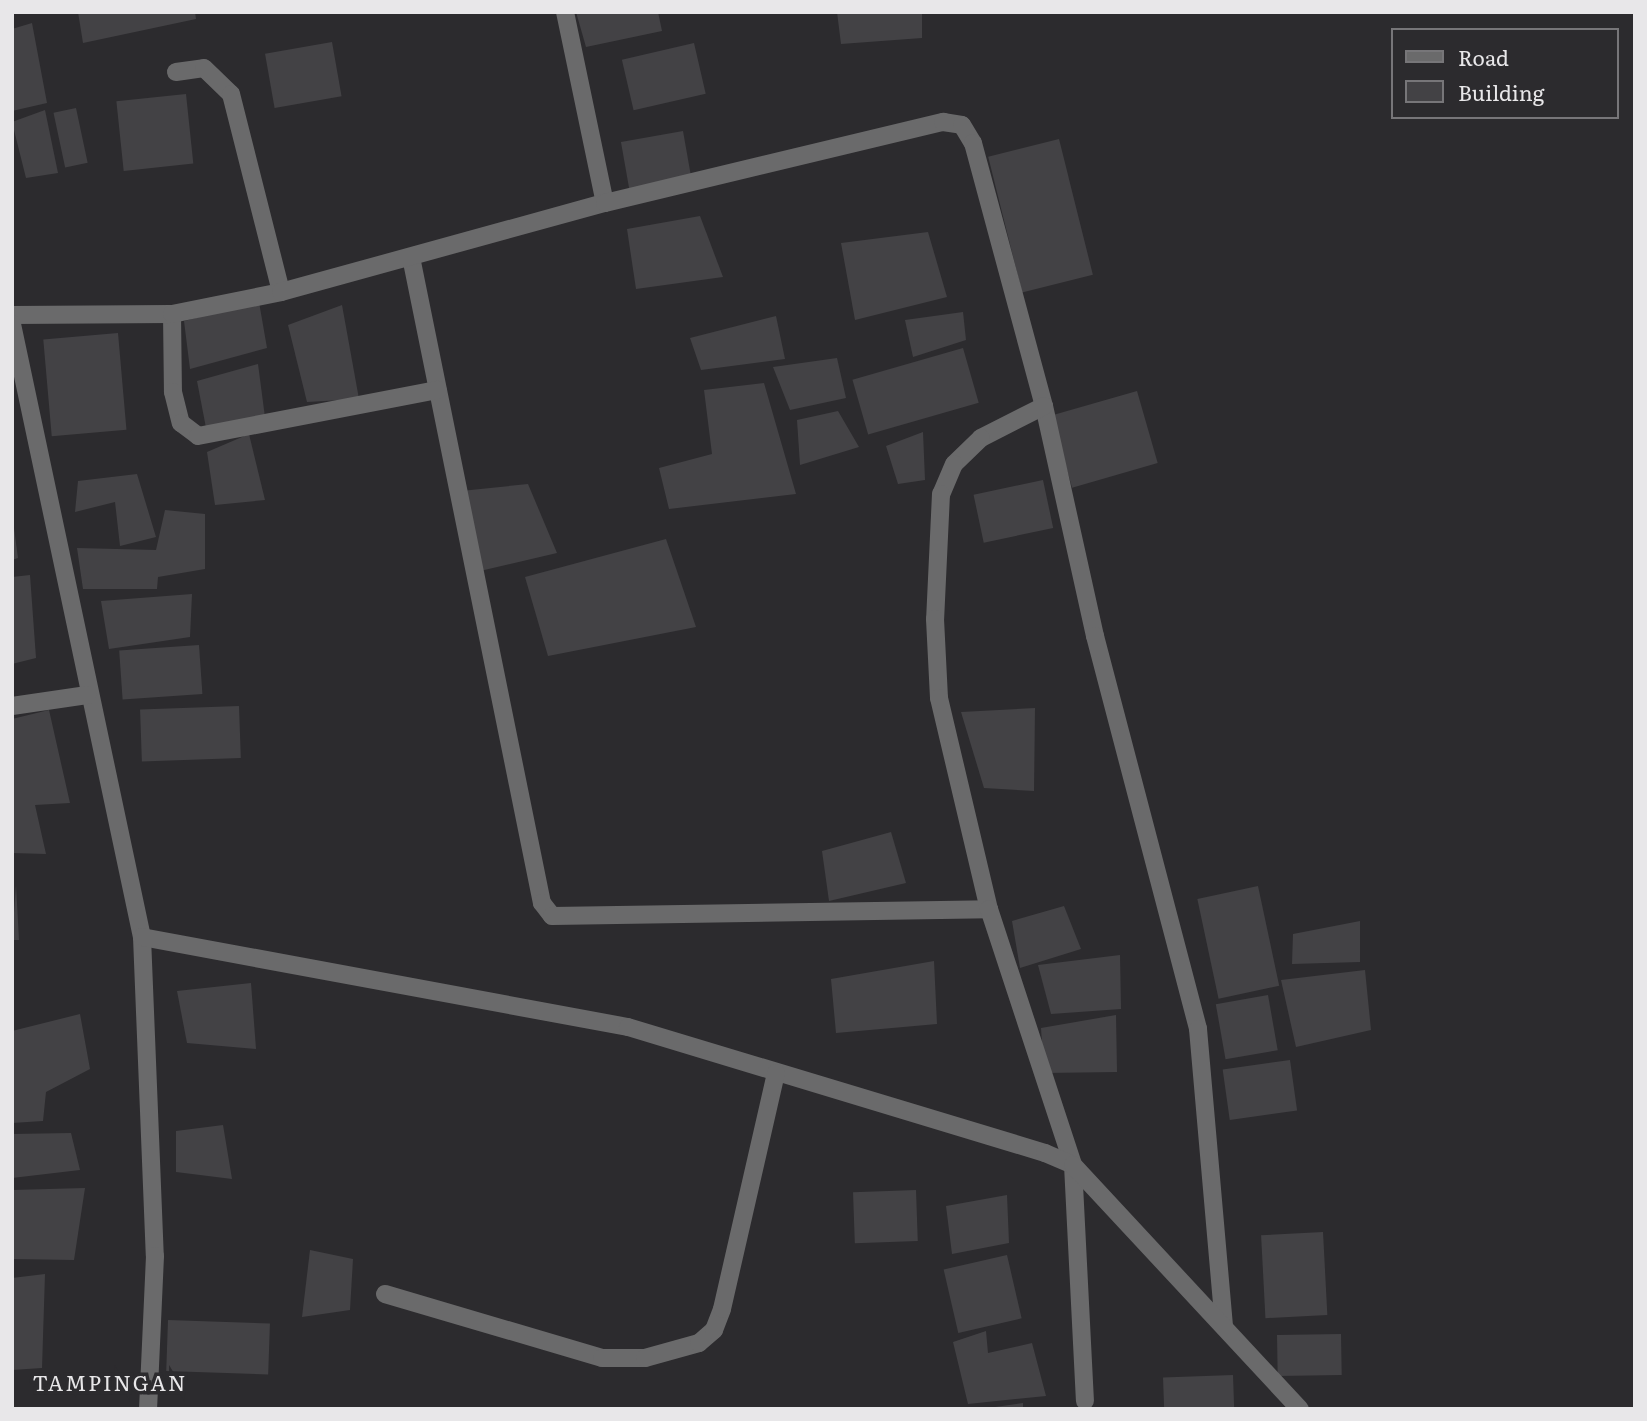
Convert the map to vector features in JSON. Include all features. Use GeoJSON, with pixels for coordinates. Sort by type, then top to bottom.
{"type":"FeatureCollection","features":[{"type":"Feature","properties":{"kind":"street"},"geometry":{"type":"LineString","coordinates":[[565,12],[605,203]]}},
{"type":"Feature","properties":{"kind":"street"},"geometry":{"type":"LineString","coordinates":[[176,72],[204,68],[231,94],[281,292]]}},
{"type":"Feature","properties":{"kind":"street"},"geometry":{"type":"LineString","coordinates":[[12,315],[172,314],[281,292],[605,203],[943,122],[962,125],[973,143],[1044,406],[1096,636],[1198,1029],[1224,1324]]}},
{"type":"Feature","properties":{"kind":"street"},"geometry":{"type":"LineString","coordinates":[[411,257],[542,903],[552,916],[989,909]]}},
{"type":"Feature","properties":{"kind":"street"},"geometry":{"type":"LineString","coordinates":[[172,314],[173,392],[181,424],[198,436],[438,390]]}},
{"type":"Feature","properties":{"kind":"street"},"geometry":{"type":"LineString","coordinates":[[12,324],[87,695],[142,937],[155,1256],[148,1409]]}},
{"type":"Feature","properties":{"kind":"street"},"geometry":{"type":"LineString","coordinates":[[1044,406],[981,438],[954,464],[942,494],[939,698],[989,909],[1073,1165],[1085,1401]]}},
{"type":"Feature","properties":{"kind":"street"},"geometry":{"type":"LineString","coordinates":[[12,706],[87,695]]}},
{"type":"Feature","properties":{"kind":"street"},"geometry":{"type":"LineString","coordinates":[[142,937],[628,1027],[1073,1165],[1224,1324],[1300,1409]]}},
{"type":"Feature","properties":{"kind":"street"},"geometry":{"type":"LineString","coordinates":[[385,1294],[602,1358],[645,1358],[699,1343],[714,1330],[722,1309],[776,1073]]}},
{"type":"Feature","properties":{"kind":"building"},"geometry":{"type":"Polygon","coordinates":[[[78,12],[195,12],[196,19],[83,43],[78,12]]]}},
{"type":"Feature","properties":{"kind":"building"},"geometry":{"type":"Polygon","coordinates":[[[576,12],[658,12],[662,31],[586,47],[576,12]]]}},
{"type":"Feature","properties":{"kind":"building"},"geometry":{"type":"Polygon","coordinates":[[[837,12],[922,12],[922,38],[841,44],[837,12]]]}},
{"type":"Feature","properties":{"kind":"building"},"geometry":{"type":"Polygon","coordinates":[[[32,23],[47,103],[12,111],[12,29],[32,23]]]}},
{"type":"Feature","properties":{"kind":"building"},"geometry":{"type":"Polygon","coordinates":[[[332,42],[342,96],[275,108],[265,54],[332,42]]]}},
{"type":"Feature","properties":{"kind":"building"},"geometry":{"type":"Polygon","coordinates":[[[694,43],[706,94],[634,110],[622,60],[694,43]]]}},
{"type":"Feature","properties":{"kind":"building"},"geometry":{"type":"Polygon","coordinates":[[[186,94],[193,164],[124,171],[116,101],[186,94]]]}},
{"type":"Feature","properties":{"kind":"building"},"geometry":{"type":"Polygon","coordinates":[[[76,108],[88,163],[65,168],[54,113],[76,108]]]}},
{"type":"Feature","properties":{"kind":"building"},"geometry":{"type":"Polygon","coordinates":[[[45,110],[58,173],[26,178],[12,122],[45,110]]]}},
{"type":"Feature","properties":{"kind":"building"},"geometry":{"type":"Polygon","coordinates":[[[683,131],[691,178],[629,189],[621,142],[683,131]]]}},
{"type":"Feature","properties":{"kind":"building"},"geometry":{"type":"Polygon","coordinates":[[[1059,139],[1093,275],[1022,293],[988,157],[1059,139]]]}},
{"type":"Feature","properties":{"kind":"building"},"geometry":{"type":"Polygon","coordinates":[[[700,216],[723,277],[636,289],[627,229],[700,216]]]}},
{"type":"Feature","properties":{"kind":"building"},"geometry":{"type":"Polygon","coordinates":[[[928,232],[947,297],[855,320],[841,243],[928,232]]]}},
{"type":"Feature","properties":{"kind":"building"},"geometry":{"type":"Polygon","coordinates":[[[259,302],[267,348],[190,369],[184,321],[259,302]]]}},
{"type":"Feature","properties":{"kind":"building"},"geometry":{"type":"Polygon","coordinates":[[[342,305],[359,399],[307,402],[288,325],[342,305]]]}},
{"type":"Feature","properties":{"kind":"building"},"geometry":{"type":"Polygon","coordinates":[[[963,312],[966,340],[913,357],[905,320],[963,312]]]}},
{"type":"Feature","properties":{"kind":"building"},"geometry":{"type":"Polygon","coordinates":[[[776,316],[785,359],[701,370],[690,338],[776,316]]]}},
{"type":"Feature","properties":{"kind":"building"},"geometry":{"type":"Polygon","coordinates":[[[118,333],[126,430],[52,436],[43,340],[118,333]]]}},
{"type":"Feature","properties":{"kind":"building"},"geometry":{"type":"Polygon","coordinates":[[[963,348],[979,403],[868,434],[852,380],[963,348]]]}},
{"type":"Feature","properties":{"kind":"building"},"geometry":{"type":"Polygon","coordinates":[[[837,358],[846,398],[790,410],[773,367],[837,358]]]}},
{"type":"Feature","properties":{"kind":"building"},"geometry":{"type":"Polygon","coordinates":[[[258,364],[266,425],[207,433],[197,381],[258,364]]]}},
{"type":"Feature","properties":{"kind":"building"},"geometry":{"type":"Polygon","coordinates":[[[764,383],[796,494],[669,509],[659,468],[712,454],[704,390],[764,383]]]}},
{"type":"Feature","properties":{"kind":"building"},"geometry":{"type":"Polygon","coordinates":[[[1137,391],[1158,463],[1072,488],[1051,416],[1137,391]]]}},
{"type":"Feature","properties":{"kind":"building"},"geometry":{"type":"Polygon","coordinates":[[[838,411],[859,447],[800,465],[797,420],[838,411]]]}},
{"type":"Feature","properties":{"kind":"building"},"geometry":{"type":"Polygon","coordinates":[[[923,432],[925,480],[898,484],[886,446],[923,432]]]}},
{"type":"Feature","properties":{"kind":"building"},"geometry":{"type":"Polygon","coordinates":[[[249,434],[265,500],[215,505],[207,452],[249,434]]]}},
{"type":"Feature","properties":{"kind":"building"},"geometry":{"type":"Polygon","coordinates":[[[137,474],[156,537],[120,546],[115,502],[75,512],[78,481],[137,474]]]}},
{"type":"Feature","properties":{"kind":"building"},"geometry":{"type":"Polygon","coordinates":[[[1043,480],[1053,528],[984,543],[974,495],[1043,480]]]}},
{"type":"Feature","properties":{"kind":"building"},"geometry":{"type":"Polygon","coordinates":[[[528,484],[557,553],[480,571],[461,491],[528,484]]]}},
{"type":"Feature","properties":{"kind":"building"},"geometry":{"type":"Polygon","coordinates":[[[165,510],[205,514],[205,569],[158,577],[157,589],[83,589],[77,548],[156,550],[165,510]]]}},
{"type":"Feature","properties":{"kind":"building"},"geometry":{"type":"Polygon","coordinates":[[[12,513],[18,558],[12,560],[12,513]]]}},
{"type":"Feature","properties":{"kind":"building"},"geometry":{"type":"Polygon","coordinates":[[[666,539],[696,627],[548,656],[525,577],[666,539]]]}},
{"type":"Feature","properties":{"kind":"building"},"geometry":{"type":"Polygon","coordinates":[[[30,575],[36,658],[12,664],[12,577],[30,575]]]}},
{"type":"Feature","properties":{"kind":"building"},"geometry":{"type":"Polygon","coordinates":[[[192,594],[190,637],[109,649],[101,601],[192,594]]]}},
{"type":"Feature","properties":{"kind":"building"},"geometry":{"type":"Polygon","coordinates":[[[199,645],[202,694],[123,699],[119,651],[199,645]]]}},
{"type":"Feature","properties":{"kind":"building"},"geometry":{"type":"Polygon","coordinates":[[[239,706],[241,758],[142,761],[140,709],[239,706]]]}},
{"type":"Feature","properties":{"kind":"building"},"geometry":{"type":"Polygon","coordinates":[[[1035,708],[1034,791],[984,788],[961,712],[1035,708]]]}},
{"type":"Feature","properties":{"kind":"building"},"geometry":{"type":"Polygon","coordinates":[[[49,710],[70,803],[35,805],[46,854],[12,853],[12,719],[49,710]]]}},
{"type":"Feature","properties":{"kind":"building"},"geometry":{"type":"Polygon","coordinates":[[[891,832],[906,883],[829,901],[822,851],[891,832]]]}},
{"type":"Feature","properties":{"kind":"building"},"geometry":{"type":"Polygon","coordinates":[[[16,885],[19,940],[12,940],[16,885]]]}},
{"type":"Feature","properties":{"kind":"building"},"geometry":{"type":"Polygon","coordinates":[[[1258,886],[1279,986],[1219,999],[1197,899],[1258,886]]]}},
{"type":"Feature","properties":{"kind":"building"},"geometry":{"type":"Polygon","coordinates":[[[1064,906],[1081,949],[1020,968],[1012,921],[1064,906]]]}},
{"type":"Feature","properties":{"kind":"building"},"geometry":{"type":"Polygon","coordinates":[[[1360,921],[1360,962],[1292,964],[1293,934],[1360,921]]]}},
{"type":"Feature","properties":{"kind":"building"},"geometry":{"type":"Polygon","coordinates":[[[1120,955],[1121,1009],[1051,1014],[1038,965],[1120,955]]]}},
{"type":"Feature","properties":{"kind":"building"},"geometry":{"type":"Polygon","coordinates":[[[934,961],[937,1024],[836,1033],[831,979],[934,961]]]}},
{"type":"Feature","properties":{"kind":"building"},"geometry":{"type":"Polygon","coordinates":[[[1365,970],[1371,1030],[1296,1047],[1281,980],[1365,970]]]}},
{"type":"Feature","properties":{"kind":"building"},"geometry":{"type":"Polygon","coordinates":[[[251,983],[256,1049],[187,1043],[177,991],[251,983]]]}},
{"type":"Feature","properties":{"kind":"building"},"geometry":{"type":"Polygon","coordinates":[[[1268,995],[1278,1050],[1226,1059],[1216,1004],[1268,995]]]}},
{"type":"Feature","properties":{"kind":"building"},"geometry":{"type":"Polygon","coordinates":[[[80,1014],[90,1069],[46,1092],[43,1121],[12,1123],[12,1031],[80,1014]]]}},
{"type":"Feature","properties":{"kind":"building"},"geometry":{"type":"Polygon","coordinates":[[[1116,1015],[1117,1072],[1044,1073],[1041,1028],[1116,1015]]]}},
{"type":"Feature","properties":{"kind":"building"},"geometry":{"type":"Polygon","coordinates":[[[1290,1060],[1297,1111],[1230,1120],[1223,1069],[1290,1060]]]}},
{"type":"Feature","properties":{"kind":"building"},"geometry":{"type":"Polygon","coordinates":[[[223,1125],[232,1179],[176,1172],[176,1131],[223,1125]]]}},
{"type":"Feature","properties":{"kind":"building"},"geometry":{"type":"Polygon","coordinates":[[[71,1133],[80,1170],[12,1178],[12,1134],[71,1133]]]}},
{"type":"Feature","properties":{"kind":"building"},"geometry":{"type":"Polygon","coordinates":[[[85,1188],[74,1260],[12,1259],[12,1190],[85,1188]]]}},
{"type":"Feature","properties":{"kind":"building"},"geometry":{"type":"Polygon","coordinates":[[[916,1190],[918,1241],[855,1243],[853,1192],[916,1190]]]}},
{"type":"Feature","properties":{"kind":"building"},"geometry":{"type":"Polygon","coordinates":[[[1007,1195],[1009,1243],[952,1254],[946,1206],[1007,1195]]]}},
{"type":"Feature","properties":{"kind":"building"},"geometry":{"type":"Polygon","coordinates":[[[1323,1232],[1327,1315],[1265,1318],[1261,1235],[1323,1232]]]}},
{"type":"Feature","properties":{"kind":"building"},"geometry":{"type":"Polygon","coordinates":[[[310,1250],[353,1259],[350,1310],[302,1317],[310,1250]]]}},
{"type":"Feature","properties":{"kind":"building"},"geometry":{"type":"Polygon","coordinates":[[[1007,1255],[1022,1318],[958,1333],[944,1270],[1007,1255]]]}},
{"type":"Feature","properties":{"kind":"building"},"geometry":{"type":"Polygon","coordinates":[[[45,1274],[42,1368],[12,1370],[12,1278],[45,1274]]]}},
{"type":"Feature","properties":{"kind":"building"},"geometry":{"type":"Polygon","coordinates":[[[168,1320],[270,1324],[268,1375],[166,1371],[168,1320]]]}},
{"type":"Feature","properties":{"kind":"building"},"geometry":{"type":"Polygon","coordinates":[[[986,1331],[988,1353],[1032,1343],[1046,1396],[968,1404],[953,1342],[986,1331]]]}},
{"type":"Feature","properties":{"kind":"building"},"geometry":{"type":"Polygon","coordinates":[[[1341,1334],[1342,1375],[1278,1376],[1277,1335],[1341,1334]]]}},
{"type":"Feature","properties":{"kind":"building"},"geometry":{"type":"Polygon","coordinates":[[[1233,1375],[1234,1409],[1164,1409],[1163,1377],[1233,1375]]]}},
{"type":"Feature","properties":{"kind":"building"},"geometry":{"type":"Polygon","coordinates":[[[1023,1403],[1023,1409],[995,1409],[995,1407],[1023,1403]]]}},
{"type":"Feature","properties":{"kind":"district","name":"TAMPINGAN"},"geometry":{"type":"Point","coordinates":[110,1382]}}]}
